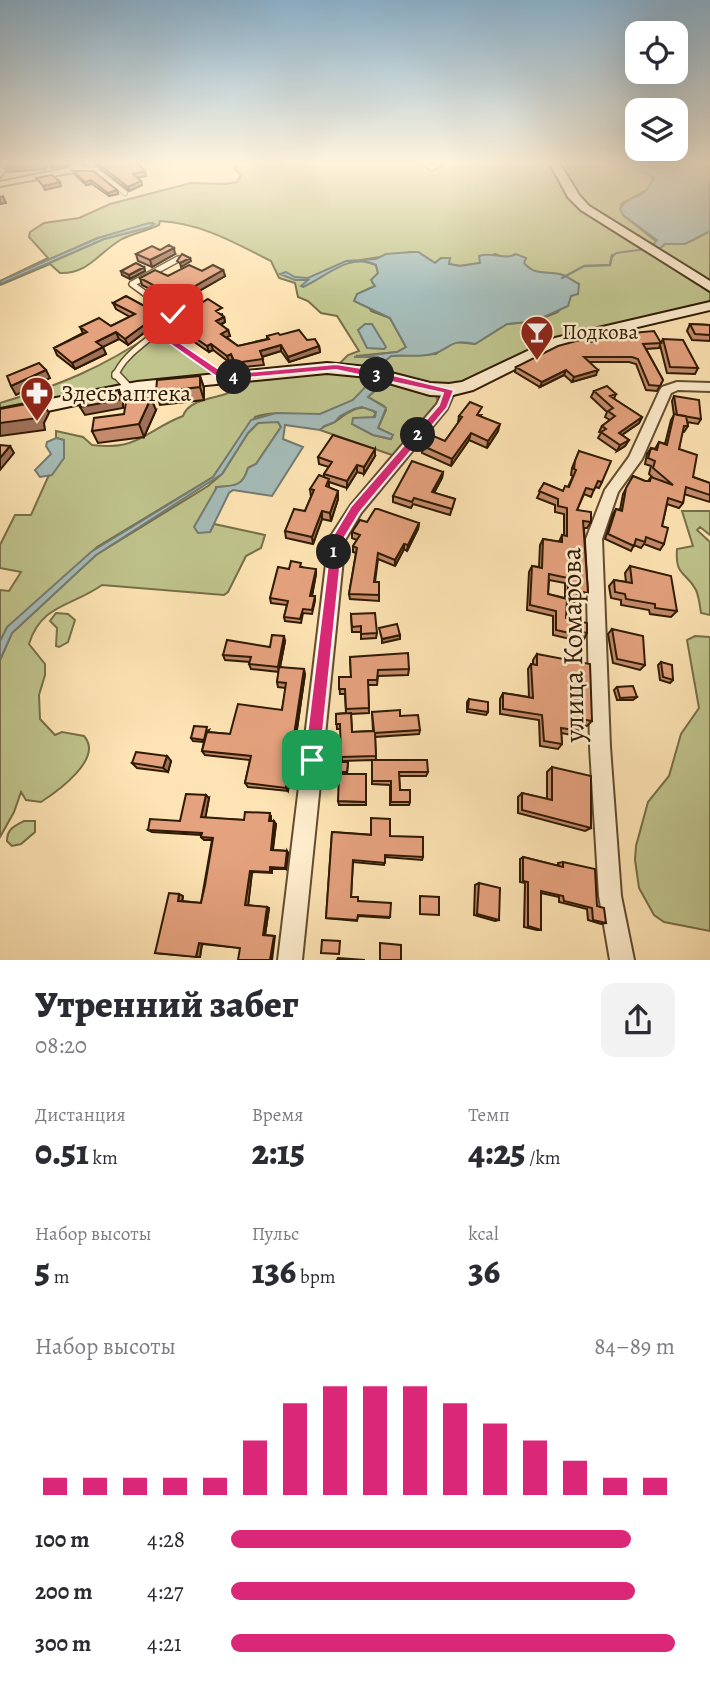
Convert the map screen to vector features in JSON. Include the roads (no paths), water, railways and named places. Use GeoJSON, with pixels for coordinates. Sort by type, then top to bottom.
{"type":"FeatureCollection","features":[{"type":"Feature","properties":{"kind":"main road"},"geometry":{"type":"LineString","coordinates":[[583,207],[710,287]]}},
{"type":"Feature","properties":{"kind":"main road"},"geometry":{"type":"LineString","coordinates":[[0,415],[129,388],[336,367],[368,372],[435,390],[449,390],[467,386],[560,341],[710,306]]}},
{"type":"Feature","properties":{"kind":"street","name":"улица Комарова"},"geometry":{"type":"LineString","coordinates":[[622,960],[610,896],[602,788],[594,539],[612,490],[635,459],[666,390],[677,386],[710,387]]}},
{"type":"Feature","properties":{"kind":"street"},"geometry":{"type":"LineString","coordinates":[[290,960],[337,539],[356,509],[443,406],[449,390]]}},
{"type":"Feature","properties":{"kind":"lane"},"geometry":{"type":"LineString","coordinates":[[129,388],[115,376],[115,372],[125,356],[159,332],[173,315],[132,284],[178,259]]}},
{"type":"Feature","properties":{"kind":"lane"},"geometry":{"type":"LineString","coordinates":[[159,332],[224,378]]}},
{"type":"Feature","properties":{"kind":"water"},"geometry":{"type":"Polygon","coordinates":[[[622,207],[710,207],[710,231],[685,244],[665,244],[658,250],[652,247],[657,240],[623,215],[622,207]]]}},
{"type":"Feature","properties":{"kind":"water"},"geometry":{"type":"Polygon","coordinates":[[[149,223],[154,224],[104,239],[0,284],[0,281],[98,238],[149,223]]]}},
{"type":"Feature","properties":{"kind":"water"},"geometry":{"type":"Polygon","coordinates":[[[418,252],[435,263],[441,258],[450,258],[449,264],[460,266],[480,263],[479,256],[507,257],[516,254],[526,258],[524,263],[537,272],[563,275],[579,284],[578,294],[571,296],[568,306],[535,321],[507,324],[475,344],[459,342],[427,355],[391,356],[379,364],[378,357],[354,357],[397,352],[406,347],[390,318],[354,301],[357,294],[375,286],[371,280],[378,273],[376,265],[366,262],[347,264],[303,287],[301,286],[308,280],[295,280],[280,274],[286,272],[295,277],[308,278],[346,261],[418,252]]]}},
{"type":"Feature","properties":{"kind":"water"},"geometry":{"type":"Polygon","coordinates":[[[365,324],[372,324],[386,347],[384,349],[367,348],[358,330],[365,324]]]}},
{"type":"Feature","properties":{"kind":"water"},"geometry":{"type":"Polygon","coordinates":[[[370,382],[378,387],[368,397],[386,408],[378,428],[393,435],[391,439],[373,435],[352,424],[353,418],[375,417],[376,412],[362,407],[340,416],[320,430],[285,425],[283,439],[303,447],[272,496],[233,490],[210,532],[198,533],[194,527],[217,487],[241,482],[248,468],[256,464],[281,427],[278,422],[258,423],[248,433],[222,474],[96,555],[12,633],[0,660],[0,641],[7,627],[91,552],[213,477],[251,420],[276,413],[320,414],[353,400],[370,382]]]}},
{"type":"Feature","properties":{"kind":"water"},"geometry":{"type":"Polygon","coordinates":[[[56,438],[64,440],[64,458],[52,475],[40,477],[35,470],[51,454],[46,446],[47,442],[56,438]]]}},
{"type":"Feature","properties":{"kind":"waterway"},"geometry":{"type":"LineString","coordinates":[[612,257],[616,253],[646,249]]}},
{"type":"Feature","properties":{"kind":"waterway"},"geometry":{"type":"LineString","coordinates":[[562,278],[584,266],[610,265],[612,255]]}},
{"type":"Feature","properties":{"kind":"place","name":"Подкова"},"geometry":{"type":"Point","coordinates":[537,362]}},
{"type":"Feature","properties":{"kind":"place","name":"Здесь аптека"},"geometry":{"type":"Point","coordinates":[37,423]}}]}
